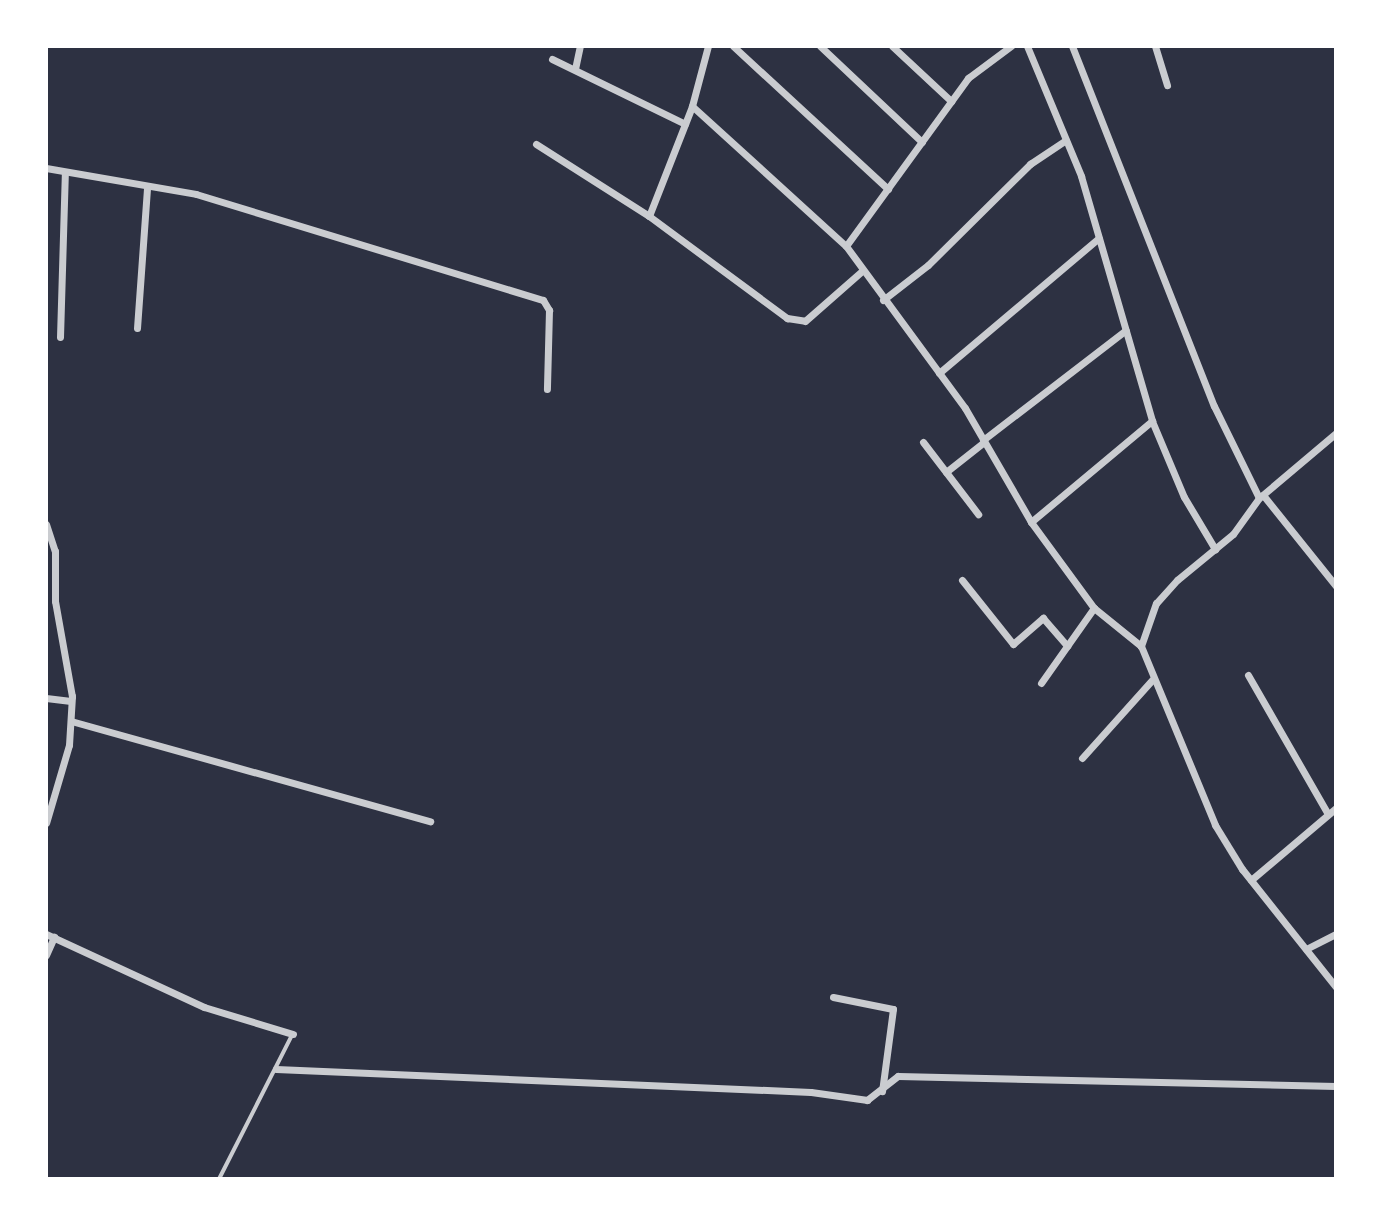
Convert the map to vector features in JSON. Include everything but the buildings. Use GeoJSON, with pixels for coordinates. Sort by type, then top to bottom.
{"type":"FeatureCollection","features":[{"type":"Feature","properties":{"kind":"street"},"geometry":{"type":"LineString","coordinates":[[575,69],[580,46]]}},
{"type":"Feature","properties":{"kind":"street"},"geometry":{"type":"LineString","coordinates":[[649,216],[692,106],[708,46]]}},
{"type":"Feature","properties":{"kind":"street"},"geometry":{"type":"LineString","coordinates":[[733,46],[888,189]]}},
{"type":"Feature","properties":{"kind":"street"},"geometry":{"type":"LineString","coordinates":[[820,46],[922,142]]}},
{"type":"Feature","properties":{"kind":"street"},"geometry":{"type":"LineString","coordinates":[[892,46],[951,101]]}},
{"type":"Feature","properties":{"kind":"street"},"geometry":{"type":"LineString","coordinates":[[846,246],[968,78],[1011,46]]}},
{"type":"Feature","properties":{"kind":"street"},"geometry":{"type":"LineString","coordinates":[[1027,46],[1066,140],[1099,238],[1152,421],[1184,497],[1215,549]]}},
{"type":"Feature","properties":{"kind":"street"},"geometry":{"type":"LineString","coordinates":[[1072,46],[1214,406],[1261,496],[1336,586]]}},
{"type":"Feature","properties":{"kind":"street"},"geometry":{"type":"LineString","coordinates":[[1155,46],[1167,85]]}},
{"type":"Feature","properties":{"kind":"street"},"geometry":{"type":"LineString","coordinates":[[552,59],[685,124]]}},
{"type":"Feature","properties":{"kind":"street"},"geometry":{"type":"LineString","coordinates":[[692,106],[846,246],[939,373],[1031,522],[1094,608],[1141,646],[1152,680],[1215,825],[1251,880],[1336,987]]}},
{"type":"Feature","properties":{"kind":"street"},"geometry":{"type":"LineString","coordinates":[[883,300],[928,265],[1030,164],[1066,140]]}},
{"type":"Feature","properties":{"kind":"street"},"geometry":{"type":"LineString","coordinates":[[536,144],[649,216],[787,318],[805,321],[862,271]]}},
{"type":"Feature","properties":{"kind":"street"},"geometry":{"type":"LineString","coordinates":[[46,168],[251,209],[543,300],[549,310],[547,389]]}},
{"type":"Feature","properties":{"kind":"street"},"geometry":{"type":"LineString","coordinates":[[60,337],[65,173]]}},
{"type":"Feature","properties":{"kind":"street"},"geometry":{"type":"LineString","coordinates":[[137,328],[147,187]]}},
{"type":"Feature","properties":{"kind":"street"},"geometry":{"type":"LineString","coordinates":[[939,373],[1099,238]]}},
{"type":"Feature","properties":{"kind":"street"},"geometry":{"type":"LineString","coordinates":[[946,472],[1126,330]]}},
{"type":"Feature","properties":{"kind":"street"},"geometry":{"type":"LineString","coordinates":[[1031,522],[1152,421]]}},
{"type":"Feature","properties":{"kind":"street"},"geometry":{"type":"LineString","coordinates":[[1141,646],[1156,603],[1233,534],[1261,496],[1336,433]]}},
{"type":"Feature","properties":{"kind":"street"},"geometry":{"type":"LineString","coordinates":[[923,442],[978,514]]}},
{"type":"Feature","properties":{"kind":"street"},"geometry":{"type":"LineString","coordinates":[[46,524],[55,551],[55,601],[71,701],[69,745],[46,823]]}},
{"type":"Feature","properties":{"kind":"street"},"geometry":{"type":"LineString","coordinates":[[962,580],[1011,642],[1043,618],[1067,646]]}},
{"type":"Feature","properties":{"kind":"street"},"geometry":{"type":"LineString","coordinates":[[1041,683],[1094,608]]}},
{"type":"Feature","properties":{"kind":"street"},"geometry":{"type":"LineString","coordinates":[[1248,675],[1328,814]]}},
{"type":"Feature","properties":{"kind":"street"},"geometry":{"type":"LineString","coordinates":[[1082,758],[1152,680]]}},
{"type":"Feature","properties":{"kind":"street"},"geometry":{"type":"LineString","coordinates":[[46,698],[71,701]]}},
{"type":"Feature","properties":{"kind":"street"},"geometry":{"type":"LineString","coordinates":[[71,721],[430,821]]}},
{"type":"Feature","properties":{"kind":"street"},"geometry":{"type":"LineString","coordinates":[[1251,880],[1336,808]]}},
{"type":"Feature","properties":{"kind":"street"},"geometry":{"type":"LineString","coordinates":[[1306,949],[1336,934]]}},
{"type":"Feature","properties":{"kind":"street"},"geometry":{"type":"LineString","coordinates":[[46,955],[50,935],[204,1007],[293,1034]]}},
{"type":"Feature","properties":{"kind":"street"},"geometry":{"type":"LineString","coordinates":[[833,997],[893,1009],[882,1091]]}},
{"type":"Feature","properties":{"kind":"street"},"geometry":{"type":"LineString","coordinates":[[276,1069],[811,1092],[867,1100],[898,1076],[1336,1086]]}},
{"type":"Feature","properties":{"kind":"lane"},"geometry":{"type":"LineString","coordinates":[[219,1179],[293,1034]]}}]}
